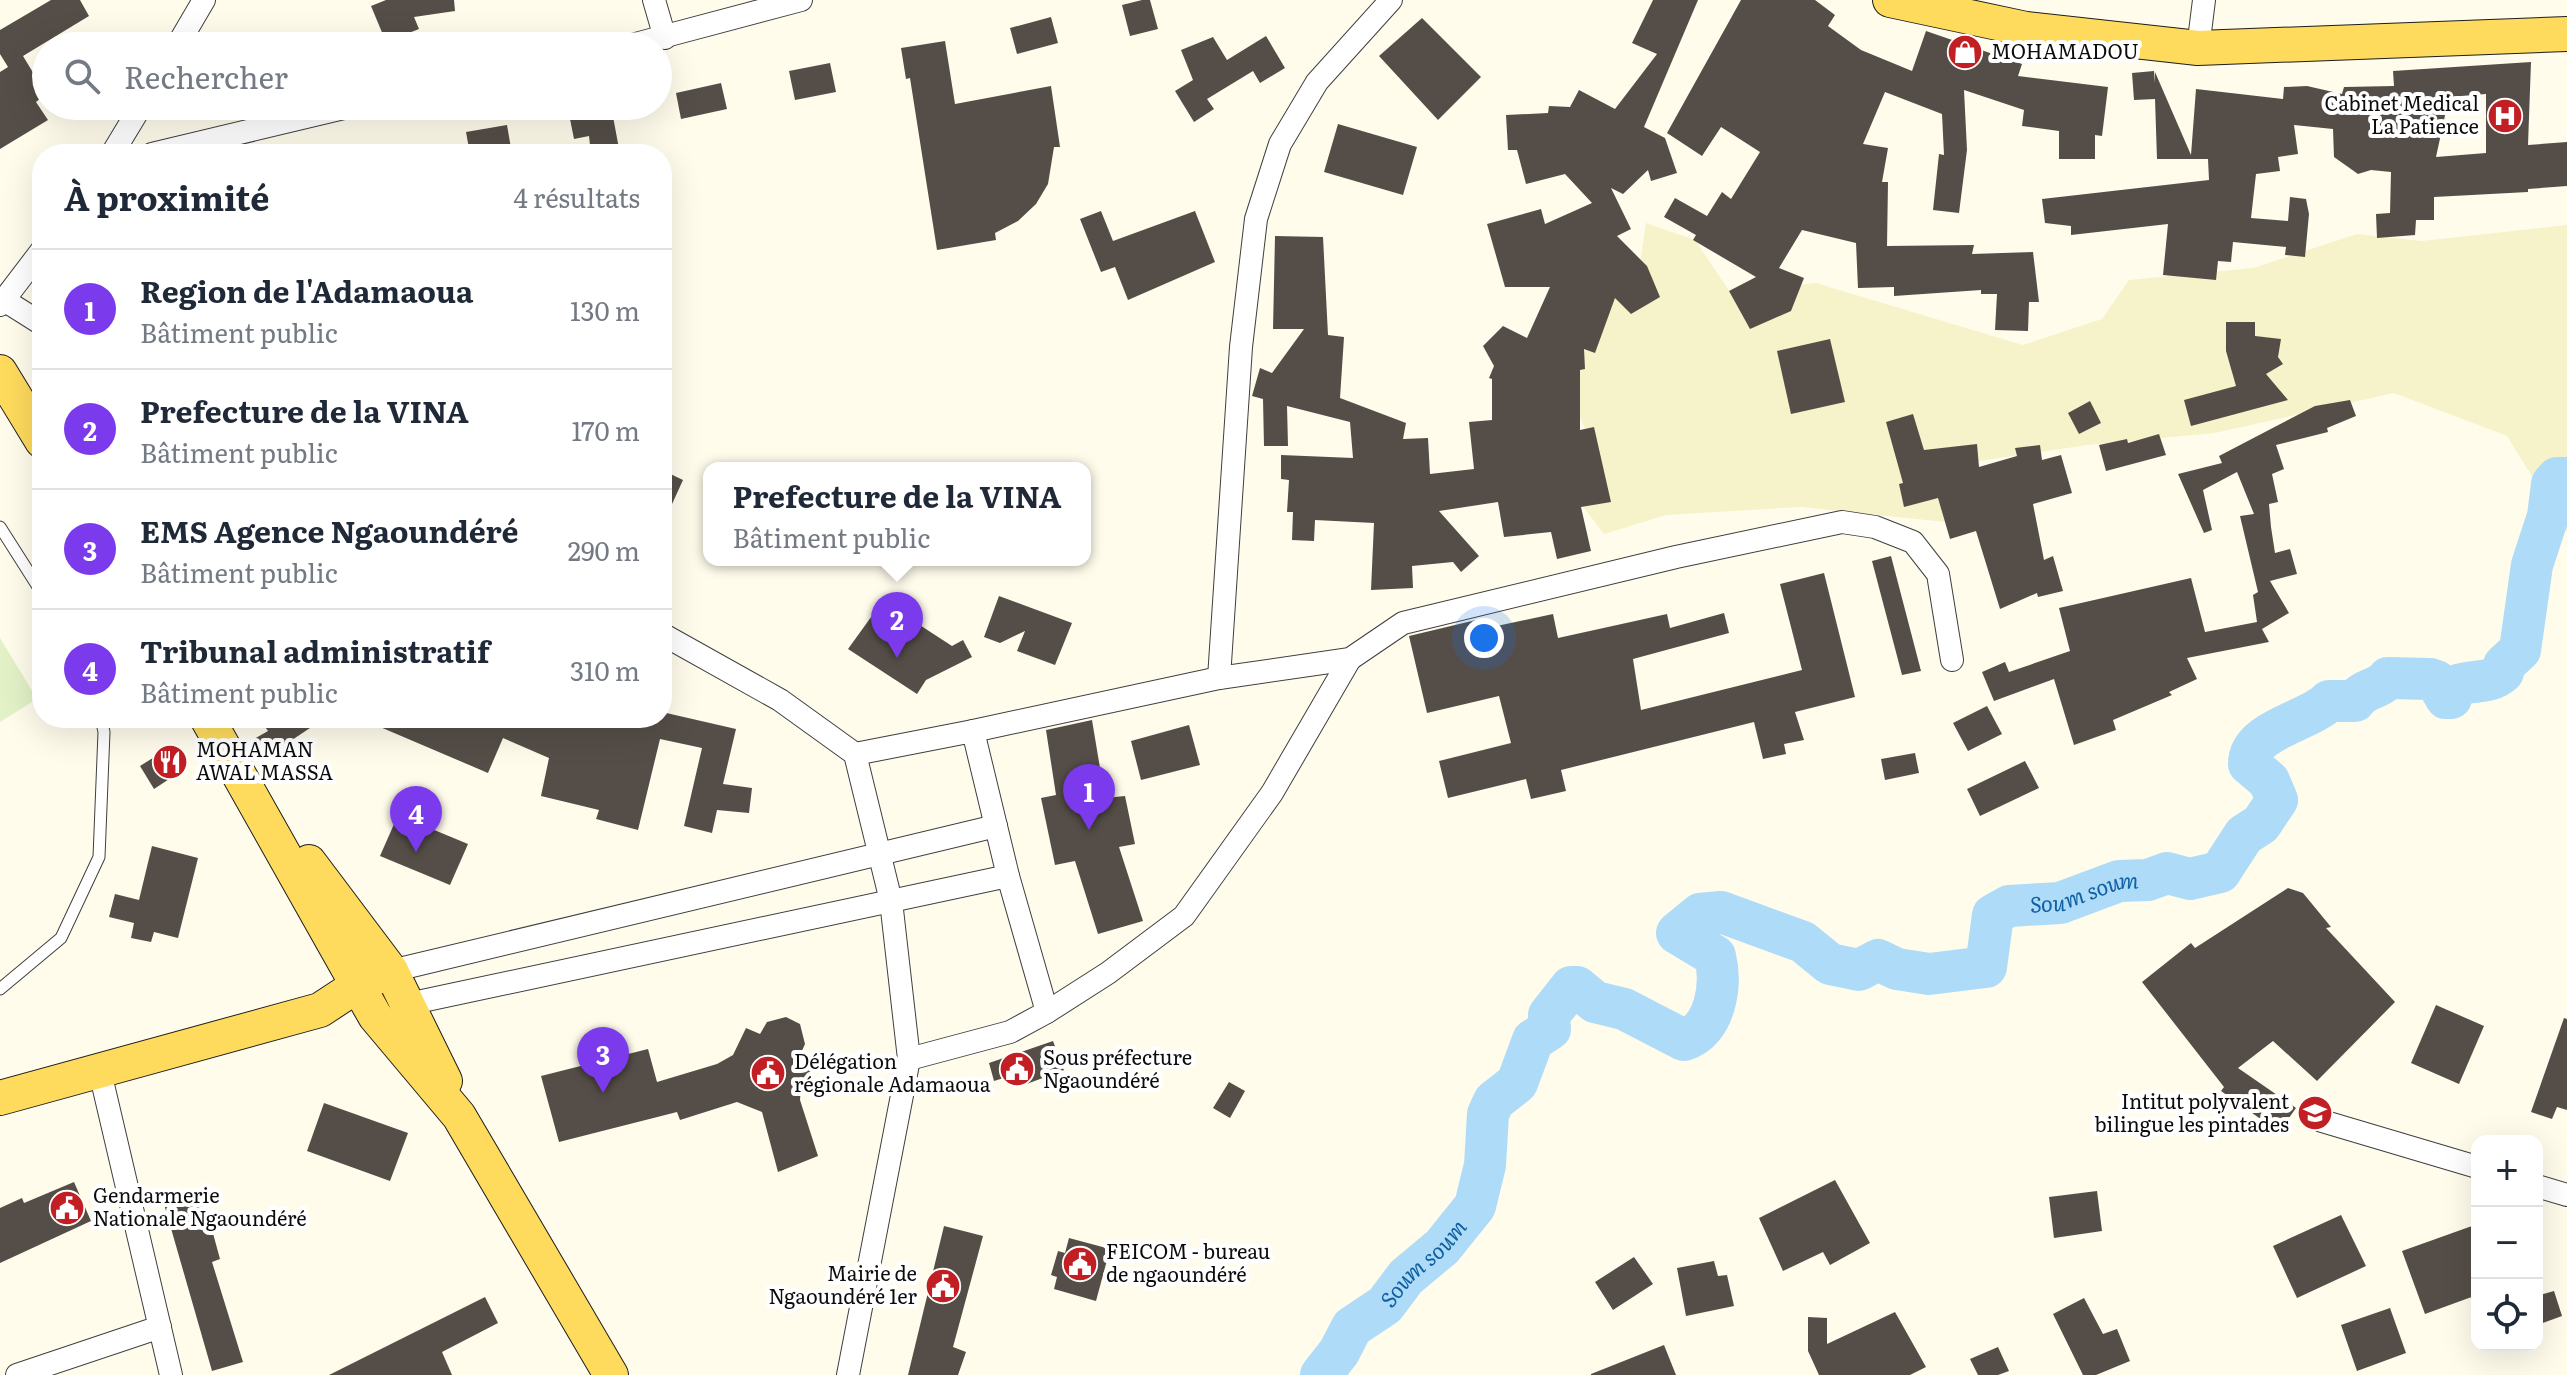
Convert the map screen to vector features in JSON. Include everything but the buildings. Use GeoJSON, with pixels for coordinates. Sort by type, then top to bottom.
{"type":"FeatureCollection","features":[{"type":"Feature","properties":{"kind":"main road"},"geometry":{"type":"LineString","coordinates":[[1890,0],[2026,29],[2198,48],[2567,34]]}},
{"type":"Feature","properties":{"kind":"main road"},"geometry":{"type":"LineString","coordinates":[[0,372],[32,425]]}},
{"type":"Feature","properties":{"kind":"main road"},"geometry":{"type":"LineString","coordinates":[[213,728],[261,808],[375,1016],[459,1116]]}},
{"type":"Feature","properties":{"kind":"main road"},"geometry":{"type":"LineString","coordinates":[[261,808],[291,838],[391,971],[442,1073],[459,1116],[611,1375]]}},
{"type":"Feature","properties":{"kind":"main road"},"geometry":{"type":"LineString","coordinates":[[0,1098],[320,1010],[358,985],[391,971]]}},
{"type":"Feature","properties":{"kind":"main road"},"geometry":{"type":"LineString","coordinates":[[320,1010],[375,1016],[408,1004]]}},
{"type":"Feature","properties":{"kind":"street"},"geometry":{"type":"LineString","coordinates":[[185,32],[204,0]]}},
{"type":"Feature","properties":{"kind":"street"},"geometry":{"type":"LineString","coordinates":[[654,0],[663,32]]}},
{"type":"Feature","properties":{"kind":"street"},"geometry":{"type":"LineString","coordinates":[[672,36],[801,0]]}},
{"type":"Feature","properties":{"kind":"street"},"geometry":{"type":"LineString","coordinates":[[1219,678],[1241,347],[1256,219],[1280,144],[1302,106],[1317,82],[1391,0]]}},
{"type":"Feature","properties":{"kind":"street"},"geometry":{"type":"LineString","coordinates":[[2198,48],[2204,0]]}},
{"type":"Feature","properties":{"kind":"street"},"geometry":{"type":"LineString","coordinates":[[118,144],[133,120]]}},
{"type":"Feature","properties":{"kind":"street"},"geometry":{"type":"LineString","coordinates":[[194,144],[294,120]]}},
{"type":"Feature","properties":{"kind":"street"},"geometry":{"type":"LineString","coordinates":[[32,263],[2,303],[32,319]]}},
{"type":"Feature","properties":{"kind":"street"},"geometry":{"type":"LineString","coordinates":[[909,1059],[1010,1032],[1108,973],[1184,916],[1272,793],[1350,659],[1403,623],[1676,557],[1842,522],[1875,527],[1913,542],[1938,574],[1952,660]]}},
{"type":"Feature","properties":{"kind":"street"},"geometry":{"type":"LineString","coordinates":[[672,640],[780,700],[855,754],[891,901],[909,1059],[848,1375]]}},
{"type":"Feature","properties":{"kind":"street"},"geometry":{"type":"LineString","coordinates":[[855,754],[1219,678],[1350,659]]}},
{"type":"Feature","properties":{"kind":"street"},"geometry":{"type":"LineString","coordinates":[[973,731],[1008,876],[1047,1012]]}},
{"type":"Feature","properties":{"kind":"street"},"geometry":{"type":"LineString","coordinates":[[391,971],[878,851],[996,826]]}},
{"type":"Feature","properties":{"kind":"street"},"geometry":{"type":"LineString","coordinates":[[408,1004],[1008,876]]}},
{"type":"Feature","properties":{"kind":"street"},"geometry":{"type":"LineString","coordinates":[[100,1072],[171,1375]]}},
{"type":"Feature","properties":{"kind":"street"},"geometry":{"type":"LineString","coordinates":[[2322,1121],[2471,1165]]}},
{"type":"Feature","properties":{"kind":"street"},"geometry":{"type":"LineString","coordinates":[[2543,1188],[2567,1195]]}},
{"type":"Feature","properties":{"kind":"street"},"geometry":{"type":"LineString","coordinates":[[17,1375],[160,1327]]}},
{"type":"Feature","properties":{"kind":"lane"},"geometry":{"type":"LineString","coordinates":[[0,527],[32,577]]}},
{"type":"Feature","properties":{"kind":"lane"},"geometry":{"type":"LineString","coordinates":[[0,989],[61,938],[99,857],[103,728]]}},
{"type":"Feature","properties":{"kind":"shaded area"},"geometry":{"type":"Polygon","coordinates":[[[1646,223],[1695,240],[1730,292],[1816,283],[2023,345],[2102,319],[2129,280],[2253,268],[2357,234],[2422,241],[2567,225],[2567,533],[2507,436],[2394,393],[2215,433],[2088,445],[1965,463],[1945,522],[1801,507],[1666,515],[1604,534],[1581,504],[1590,438],[1561,381],[1594,311],[1639,270],[1646,223]]]}},
{"type":"Feature","properties":{"kind":"green space"},"geometry":{"type":"Polygon","coordinates":[[[0,638],[32,691],[32,702],[0,722],[0,638]]]}},
{"type":"Feature","properties":{"kind":"waterway","name":"Soum soum"},"geometry":{"type":"LineString","coordinates":[[1321,1375],[1339,1352],[1352,1327],[1385,1305],[1406,1277],[1442,1247],[1475,1206],[1485,1165],[1488,1114],[1494,1101],[1517,1083],[1533,1040],[1550,1029],[1549,1015],[1571,987],[1577,987],[1595,1002],[1624,1009],[1684,1040],[1703,1027],[1710,1016],[1717,992],[1715,956],[1677,933],[1700,914],[1721,912],[1803,942],[1830,964],[1859,970],[1878,960],[1897,969],[1929,974],[1986,967],[1993,915],[2009,906],[2060,903],[2119,881],[2148,880],[2167,873],[2190,879],[2220,872],[2244,835],[2261,824],[2277,800],[2269,781],[2249,764],[2252,752],[2269,734],[2329,701],[2355,701],[2388,678],[2430,679],[2436,681],[2446,698],[2451,698],[2455,686],[2492,679],[2503,672],[2504,665],[2520,650],[2532,565],[2548,516],[2552,484],[2557,478],[2567,478]]}},
{"type":"Feature","properties":{"kind":"place","name":"MOHAMADOU"},"geometry":{"type":"Point","coordinates":[1965,52]}},
{"type":"Feature","properties":{"kind":"place","name":"Cabinet Medical La Patience"},"geometry":{"type":"Point","coordinates":[2505,116]}},
{"type":"Feature","properties":{"kind":"place","name":"Prefecture de la VINA"},"geometry":{"type":"Point","coordinates":[897,658]}},
{"type":"Feature","properties":{"kind":"place","name":"MOHAMAN AWAL MASSA"},"geometry":{"type":"Point","coordinates":[170,762]}},
{"type":"Feature","properties":{"kind":"place","name":"Region de l'Adamaoua"},"geometry":{"type":"Point","coordinates":[1089,830]}},
{"type":"Feature","properties":{"kind":"place","name":"Tribunal administratif"},"geometry":{"type":"Point","coordinates":[416,852]}},
{"type":"Feature","properties":{"kind":"place","name":"Sous préfecture Ngaoundéré"},"geometry":{"type":"Point","coordinates":[1017,1069]}},
{"type":"Feature","properties":{"kind":"place","name":"Délégation régionale Adamaoua"},"geometry":{"type":"Point","coordinates":[768,1073]}},
{"type":"Feature","properties":{"kind":"place","name":"EMS Agence Ngaoundéré"},"geometry":{"type":"Point","coordinates":[603,1093]}},
{"type":"Feature","properties":{"kind":"place","name":"Intitut polyvalent bilingue les pintades"},"geometry":{"type":"Point","coordinates":[2315,1113]}},
{"type":"Feature","properties":{"kind":"place","name":"Gendarmerie Nationale Ngaoundéré"},"geometry":{"type":"Point","coordinates":[67,1208]}},
{"type":"Feature","properties":{"kind":"place","name":"FEICOM - bureau de ngaoundéré"},"geometry":{"type":"Point","coordinates":[1080,1264]}},
{"type":"Feature","properties":{"kind":"place","name":"Mairie de Ngaoundéré 1er"},"geometry":{"type":"Point","coordinates":[943,1286]}}]}
